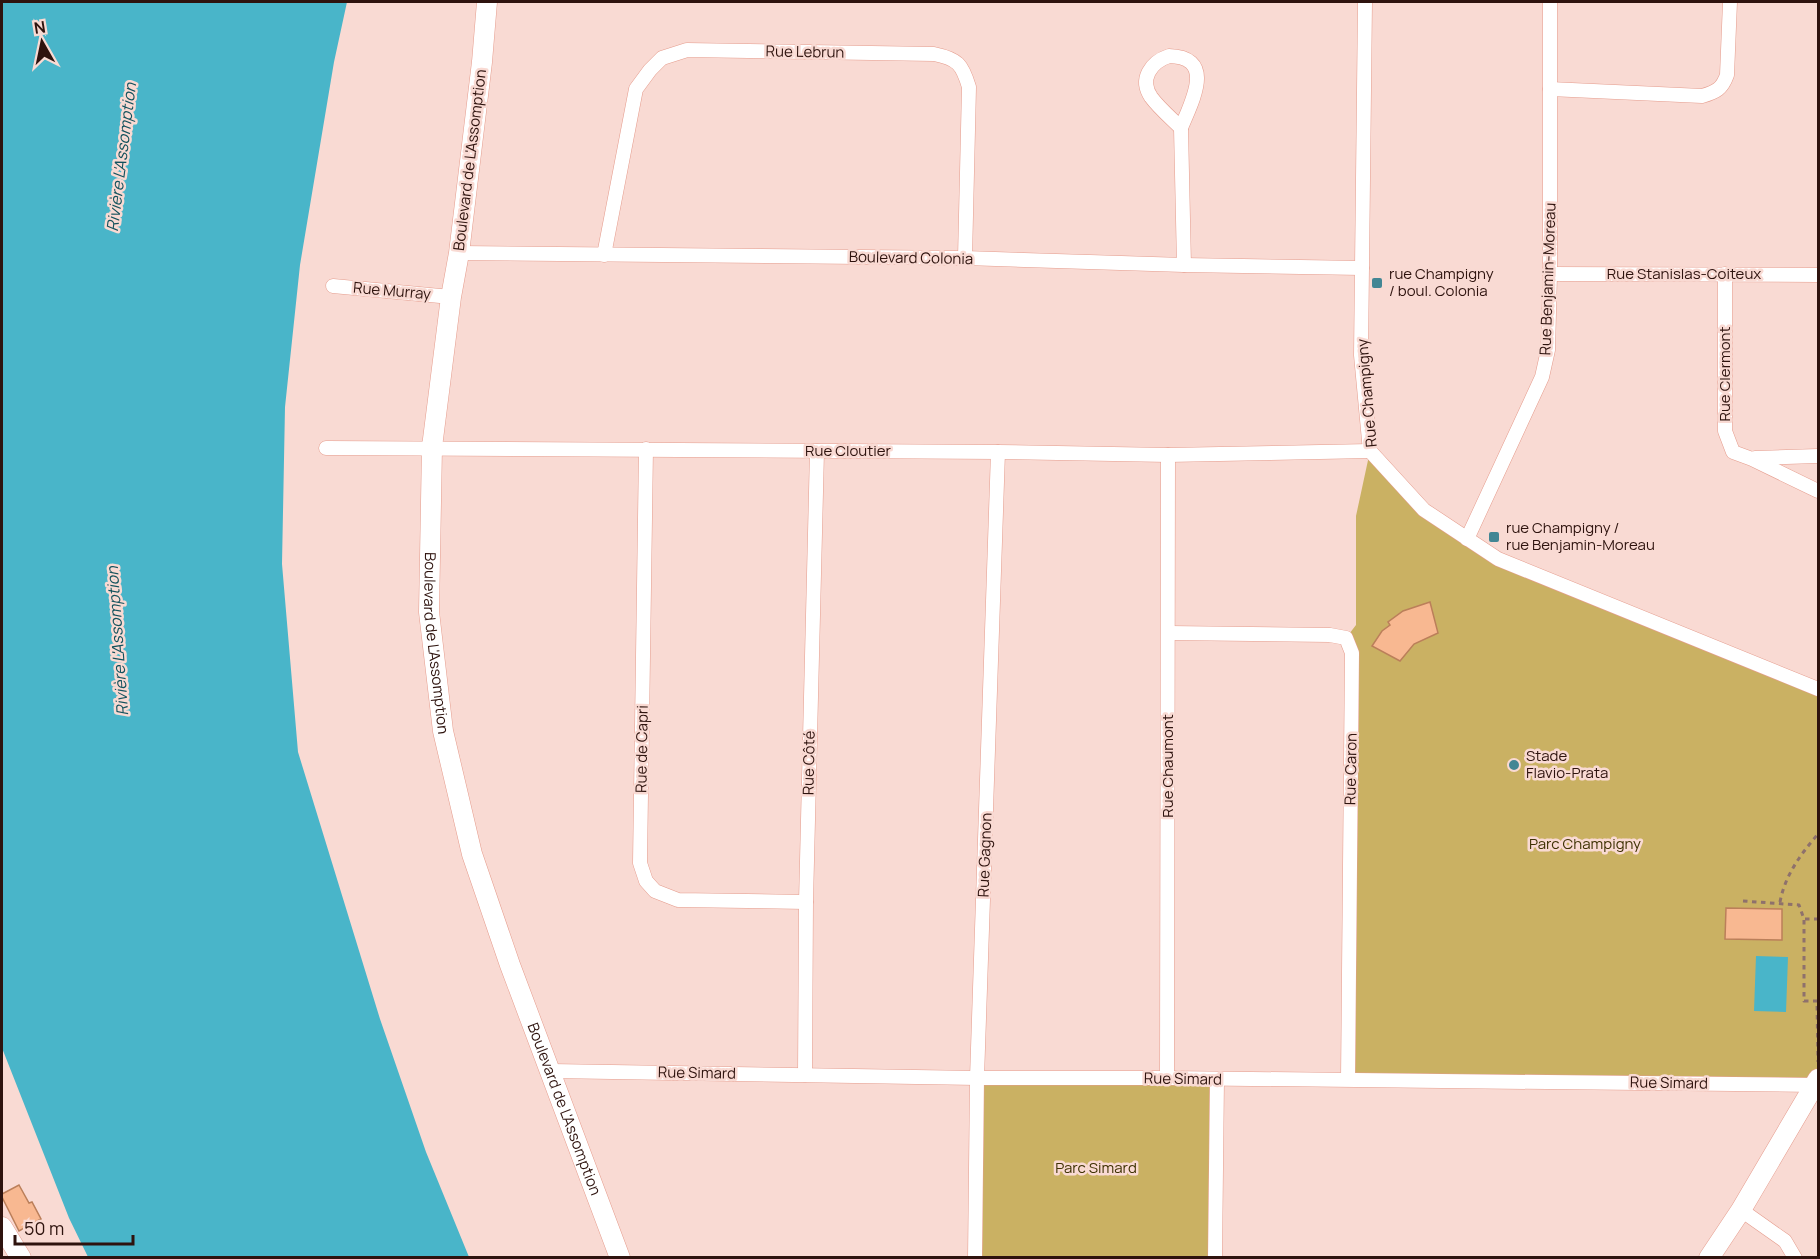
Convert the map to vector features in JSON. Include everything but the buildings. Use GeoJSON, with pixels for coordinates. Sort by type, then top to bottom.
{"type":"FeatureCollection","features":[{"type":"Feature","properties":{"kind":"street","name":"Boulevard de L'Assomption"},"geometry":{"type":"LineString","coordinates":[[487,2],[459,253],[451,297],[432,447],[429,612],[443,731],[472,854],[510,965],[620,1257]]}},
{"type":"Feature","properties":{"kind":"street","name":"Rue Champigny"},"geometry":{"type":"LineString","coordinates":[[1365,2],[1361,355],[1370,451],[1424,510],[1497,559],[1818,689]]}},
{"type":"Feature","properties":{"kind":"street","name":"Rue Benjamin-Moreau"},"geometry":{"type":"LineString","coordinates":[[1467,539],[1542,377],[1548,350],[1550,2]]}},
{"type":"Feature","properties":{"kind":"street"},"geometry":{"type":"LineString","coordinates":[[1550,89],[1702,96],[1713,93],[1723,87],[1727,75],[1730,2]]}},
{"type":"Feature","properties":{"kind":"street","name":"Rue Lebrun"},"geometry":{"type":"LineString","coordinates":[[604,255],[636,89],[650,70],[663,58],[687,50],[934,54],[951,58],[963,68],[969,87],[965,258]]}},
{"type":"Feature","properties":{"kind":"street"},"geometry":{"type":"LineString","coordinates":[[1181,128],[1151,97],[1147,89],[1146,80],[1153,64],[1169,56],[1185,59],[1196,71],[1198,79],[1198,87],[1181,128],[1184,265]]}},
{"type":"Feature","properties":{"kind":"street","name":"Boulevard Colonia"},"geometry":{"type":"LineString","coordinates":[[459,253],[965,258],[1362,268]]}},
{"type":"Feature","properties":{"kind":"street","name":"Rue Stanislas-Coiteux"},"geometry":{"type":"LineString","coordinates":[[1550,274],[1818,275]]}},
{"type":"Feature","properties":{"kind":"street","name":"Rue Clermont"},"geometry":{"type":"LineString","coordinates":[[1725,274],[1725,430],[1733,452],[1818,491]]}},
{"type":"Feature","properties":{"kind":"street","name":"Rue Murray"},"geometry":{"type":"LineString","coordinates":[[333,286],[451,297]]}},
{"type":"Feature","properties":{"kind":"street","name":"Rue Cloutier"},"geometry":{"type":"LineString","coordinates":[[326,448],[432,447],[1168,455],[1370,451]]}},
{"type":"Feature","properties":{"kind":"street","name":"Rue de Capri"},"geometry":{"type":"LineString","coordinates":[[646,449],[640,863],[646,880],[656,891],[678,900],[806,902]]}},
{"type":"Feature","properties":{"kind":"street","name":"Rue Côté"},"geometry":{"type":"LineString","coordinates":[[805,1075],[806,902],[817,451]]}},
{"type":"Feature","properties":{"kind":"street","name":"Rue Gagnon"},"geometry":{"type":"LineString","coordinates":[[975,1257],[977,1078],[998,452]]}},
{"type":"Feature","properties":{"kind":"street","name":"Rue Chaumont"},"geometry":{"type":"LineString","coordinates":[[1167,1077],[1168,455]]}},
{"type":"Feature","properties":{"kind":"street"},"geometry":{"type":"LineString","coordinates":[[1752,459],[1818,456]]}},
{"type":"Feature","properties":{"kind":"street","name":"Rue Caron"},"geometry":{"type":"LineString","coordinates":[[1169,633],[1330,635],[1346,638],[1352,653],[1348,1080]]}},
{"type":"Feature","properties":{"kind":"street","name":"Rue Simard"},"geometry":{"type":"LineString","coordinates":[[551,1071],[977,1078],[1167,1077],[1348,1080],[1817,1077]]}},
{"type":"Feature","properties":{"kind":"street"},"geometry":{"type":"LineString","coordinates":[[1709,1257],[1741,1210],[1817,1077]]}},
{"type":"Feature","properties":{"kind":"street"},"geometry":{"type":"LineString","coordinates":[[1215,1257],[1217,1079]]}},
{"type":"Feature","properties":{"kind":"street"},"geometry":{"type":"LineString","coordinates":[[1741,1210],[1785,1241],[1795,1257]]}},
{"type":"Feature","properties":{"kind":"street"},"geometry":{"type":"LineString","coordinates":[[2,1227],[21,1257]]}},
{"type":"Feature","properties":{"kind":"path"},"geometry":{"type":"LineString","coordinates":[[1779,902],[1793,866],[1818,834]]}},
{"type":"Feature","properties":{"kind":"path"},"geometry":{"type":"LineString","coordinates":[[1743,901],[1799,904],[1804,919],[1804,1001],[1818,1001],[1817,1077]]}},
{"type":"Feature","properties":{"kind":"path"},"geometry":{"type":"LineString","coordinates":[[1804,919],[1818,919]]}},
{"type":"Feature","properties":{"kind":"green space","name":"Parc Champigny"},"geometry":{"type":"Polygon","coordinates":[[[1370,451],[1424,510],[1467,539],[1818,685],[1818,1079],[1348,1079],[1346,638],[1356,625],[1356,516],[1370,451]]]}},
{"type":"Feature","properties":{"kind":"green space","name":"Parc Simard"},"geometry":{"type":"Polygon","coordinates":[[[977,1078],[1217,1079],[1215,1257],[975,1258],[977,1078]]]}},
{"type":"Feature","properties":{"kind":"water","name":"Rivière L'Assomption"},"geometry":{"type":"Polygon","coordinates":[[[2,2],[347,2],[334,62],[300,265],[285,407],[282,564],[298,752],[380,1019],[426,1152],[469,1257],[88,1257],[69,1218],[2,1048],[2,2]]]}},
{"type":"Feature","properties":{"kind":"water"},"geometry":{"type":"Polygon","coordinates":[[[1756,956],[1788,957],[1786,1012],[1754,1011],[1756,956]]]}},
{"type":"Feature","properties":{"kind":"place","name":"rue Champigny / boul. Colonia"},"geometry":{"type":"Point","coordinates":[1377,283]}},
{"type":"Feature","properties":{"kind":"place","name":"rue Champigny / rue Benjamin-Moreau"},"geometry":{"type":"Point","coordinates":[1494,537]}},
{"type":"Feature","properties":{"kind":"place","name":"Stade Flavio-Prata"},"geometry":{"type":"Point","coordinates":[1514,765]}}]}
